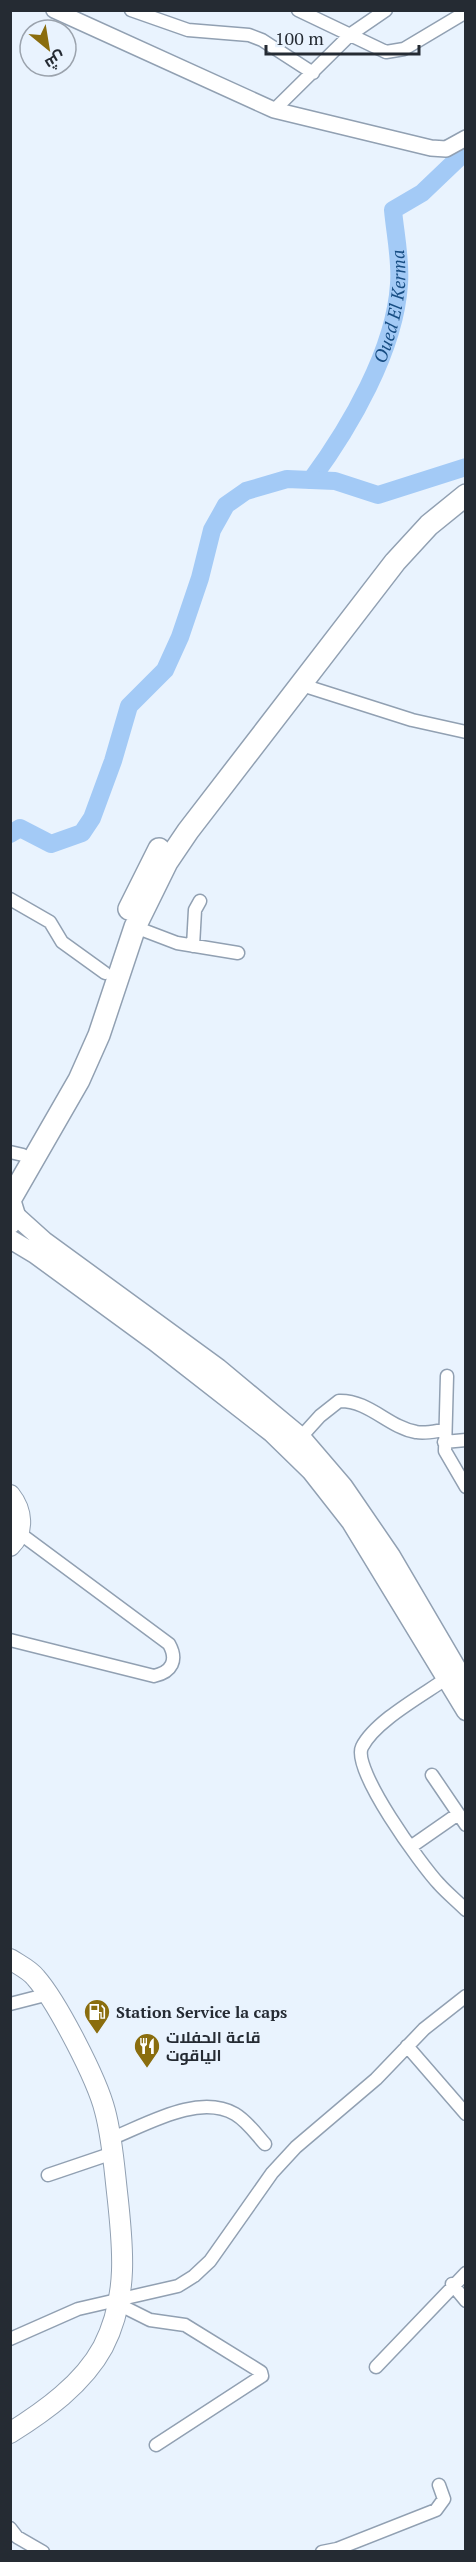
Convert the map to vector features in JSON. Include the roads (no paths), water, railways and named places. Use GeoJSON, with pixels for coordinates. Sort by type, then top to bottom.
{"type":"FeatureCollection","features":[{"type":"Feature","properties":{"kind":"highway"},"geometry":{"type":"LineString","coordinates":[[10,1174],[17,1153],[67,1075],[92,1017],[105,973],[141,881],[159,848],[189,807],[289,683],[386,552],[416,520],[465,481]]}},
{"type":"Feature","properties":{"kind":"highway"},"geometry":{"type":"LineString","coordinates":[[11,1209],[89,1059],[135,927],[167,862],[188,831],[395,562],[429,525],[465,495]]}},
{"type":"Feature","properties":{"kind":"main road"},"geometry":{"type":"LineString","coordinates":[[11,1209],[44,1241],[218,1368],[343,1486],[391,1556],[465,1684]]}},
{"type":"Feature","properties":{"kind":"main road"},"geometry":{"type":"LineString","coordinates":[[10,1239],[35,1254],[293,1438],[311,1471],[351,1522],[465,1711]]}},
{"type":"Feature","properties":{"kind":"main road"},"geometry":{"type":"LineString","coordinates":[[10,1495],[17,1504],[22,1522],[14,1539]]}},
{"type":"Feature","properties":{"kind":"main road"},"geometry":{"type":"LineString","coordinates":[[10,1959],[34,1975],[49,1994],[89,2072],[105,2109],[122,2229],[123,2274],[120,2303],[103,2348],[87,2370],[41,2413],[10,2433]]}},
{"type":"Feature","properties":{"kind":"street"},"geometry":{"type":"LineString","coordinates":[[54,10],[274,110],[431,148],[446,149],[465,138]]}},
{"type":"Feature","properties":{"kind":"street"},"geometry":{"type":"LineString","coordinates":[[131,10],[188,30],[249,35],[262,40],[313,72]]}},
{"type":"Feature","properties":{"kind":"street"},"geometry":{"type":"LineString","coordinates":[[298,10],[351,34],[379,50],[394,52],[404,50],[465,12]]}},
{"type":"Feature","properties":{"kind":"street"},"geometry":{"type":"LineString","coordinates":[[274,110],[351,34],[386,10]]}},
{"type":"Feature","properties":{"kind":"street"},"geometry":{"type":"LineString","coordinates":[[302,685],[412,720],[465,732]]}},
{"type":"Feature","properties":{"kind":"street"},"geometry":{"type":"LineString","coordinates":[[10,899],[50,922],[62,942],[105,973]]}},
{"type":"Feature","properties":{"kind":"street"},"geometry":{"type":"LineString","coordinates":[[193,946],[195,910],[200,901]]}},
{"type":"Feature","properties":{"kind":"street"},"geometry":{"type":"LineString","coordinates":[[135,927],[193,946],[238,952]]}},
{"type":"Feature","properties":{"kind":"street"},"geometry":{"type":"LineString","coordinates":[[447,1376],[444,1436],[452,1466],[465,1487]]}},
{"type":"Feature","properties":{"kind":"street"},"geometry":{"type":"LineString","coordinates":[[293,1438],[339,1401],[358,1403],[407,1430],[465,1440]]}},
{"type":"Feature","properties":{"kind":"street"},"geometry":{"type":"LineString","coordinates":[[10,1640],[154,1676],[165,1674],[172,1665],[174,1653],[169,1644],[14,1539]]}},
{"type":"Feature","properties":{"kind":"street"},"geometry":{"type":"LineString","coordinates":[[447,1678],[372,1732],[360,1749],[364,1772],[383,1806],[438,1883],[465,1910]]}},
{"type":"Feature","properties":{"kind":"street"},"geometry":{"type":"LineString","coordinates":[[412,1846],[462,1820],[432,1775]]}},
{"type":"Feature","properties":{"kind":"street"},"geometry":{"type":"LineString","coordinates":[[10,2004],[49,1994]]}},
{"type":"Feature","properties":{"kind":"street"},"geometry":{"type":"LineString","coordinates":[[10,2339],[78,2308],[120,2303],[178,2286],[194,2276],[210,2261],[272,2173],[296,2147],[376,2079],[407,2046],[465,1996]]}},
{"type":"Feature","properties":{"kind":"street"},"geometry":{"type":"LineString","coordinates":[[407,2046],[465,2114]]}},
{"type":"Feature","properties":{"kind":"street"},"geometry":{"type":"LineString","coordinates":[[48,2175],[188,2109],[210,2108],[237,2115],[265,2144]]}},
{"type":"Feature","properties":{"kind":"street"},"geometry":{"type":"LineString","coordinates":[[376,2367],[452,2284],[465,2273]]}},
{"type":"Feature","properties":{"kind":"street"},"geometry":{"type":"LineString","coordinates":[[452,2284],[465,2301]]}},
{"type":"Feature","properties":{"kind":"street"},"geometry":{"type":"LineString","coordinates":[[120,2303],[150,2320],[185,2325],[261,2372],[262,2376],[156,2445]]}},
{"type":"Feature","properties":{"kind":"street"},"geometry":{"type":"LineString","coordinates":[[322,2552],[337,2549],[436,2510],[444,2499],[439,2485]]}},
{"type":"Feature","properties":{"kind":"street"},"geometry":{"type":"LineString","coordinates":[[10,2528],[17,2537],[43,2552]]}},
{"type":"Feature","properties":{"kind":"waterway","name":"Oued El Kerma"},"geometry":{"type":"LineString","coordinates":[[311,480],[355,412],[380,361],[389,335],[396,309],[399,284],[399,256],[393,210],[422,193],[466,151]]}},
{"type":"Feature","properties":{"kind":"waterway"},"geometry":{"type":"LineString","coordinates":[[10,834],[20,828],[51,844],[82,833],[92,818],[113,761],[129,706],[165,670],[180,637],[200,578],[212,530],[226,505],[246,491],[287,479],[335,481],[378,495],[466,467]]}},
{"type":"Feature","properties":{"kind":"place","name":"Station Service la caps"},"geometry":{"type":"Point","coordinates":[97,2035]}},
{"type":"Feature","properties":{"kind":"place","name":"قاعة الحفلات الياقوت"},"geometry":{"type":"Point","coordinates":[147,2069]}}]}
